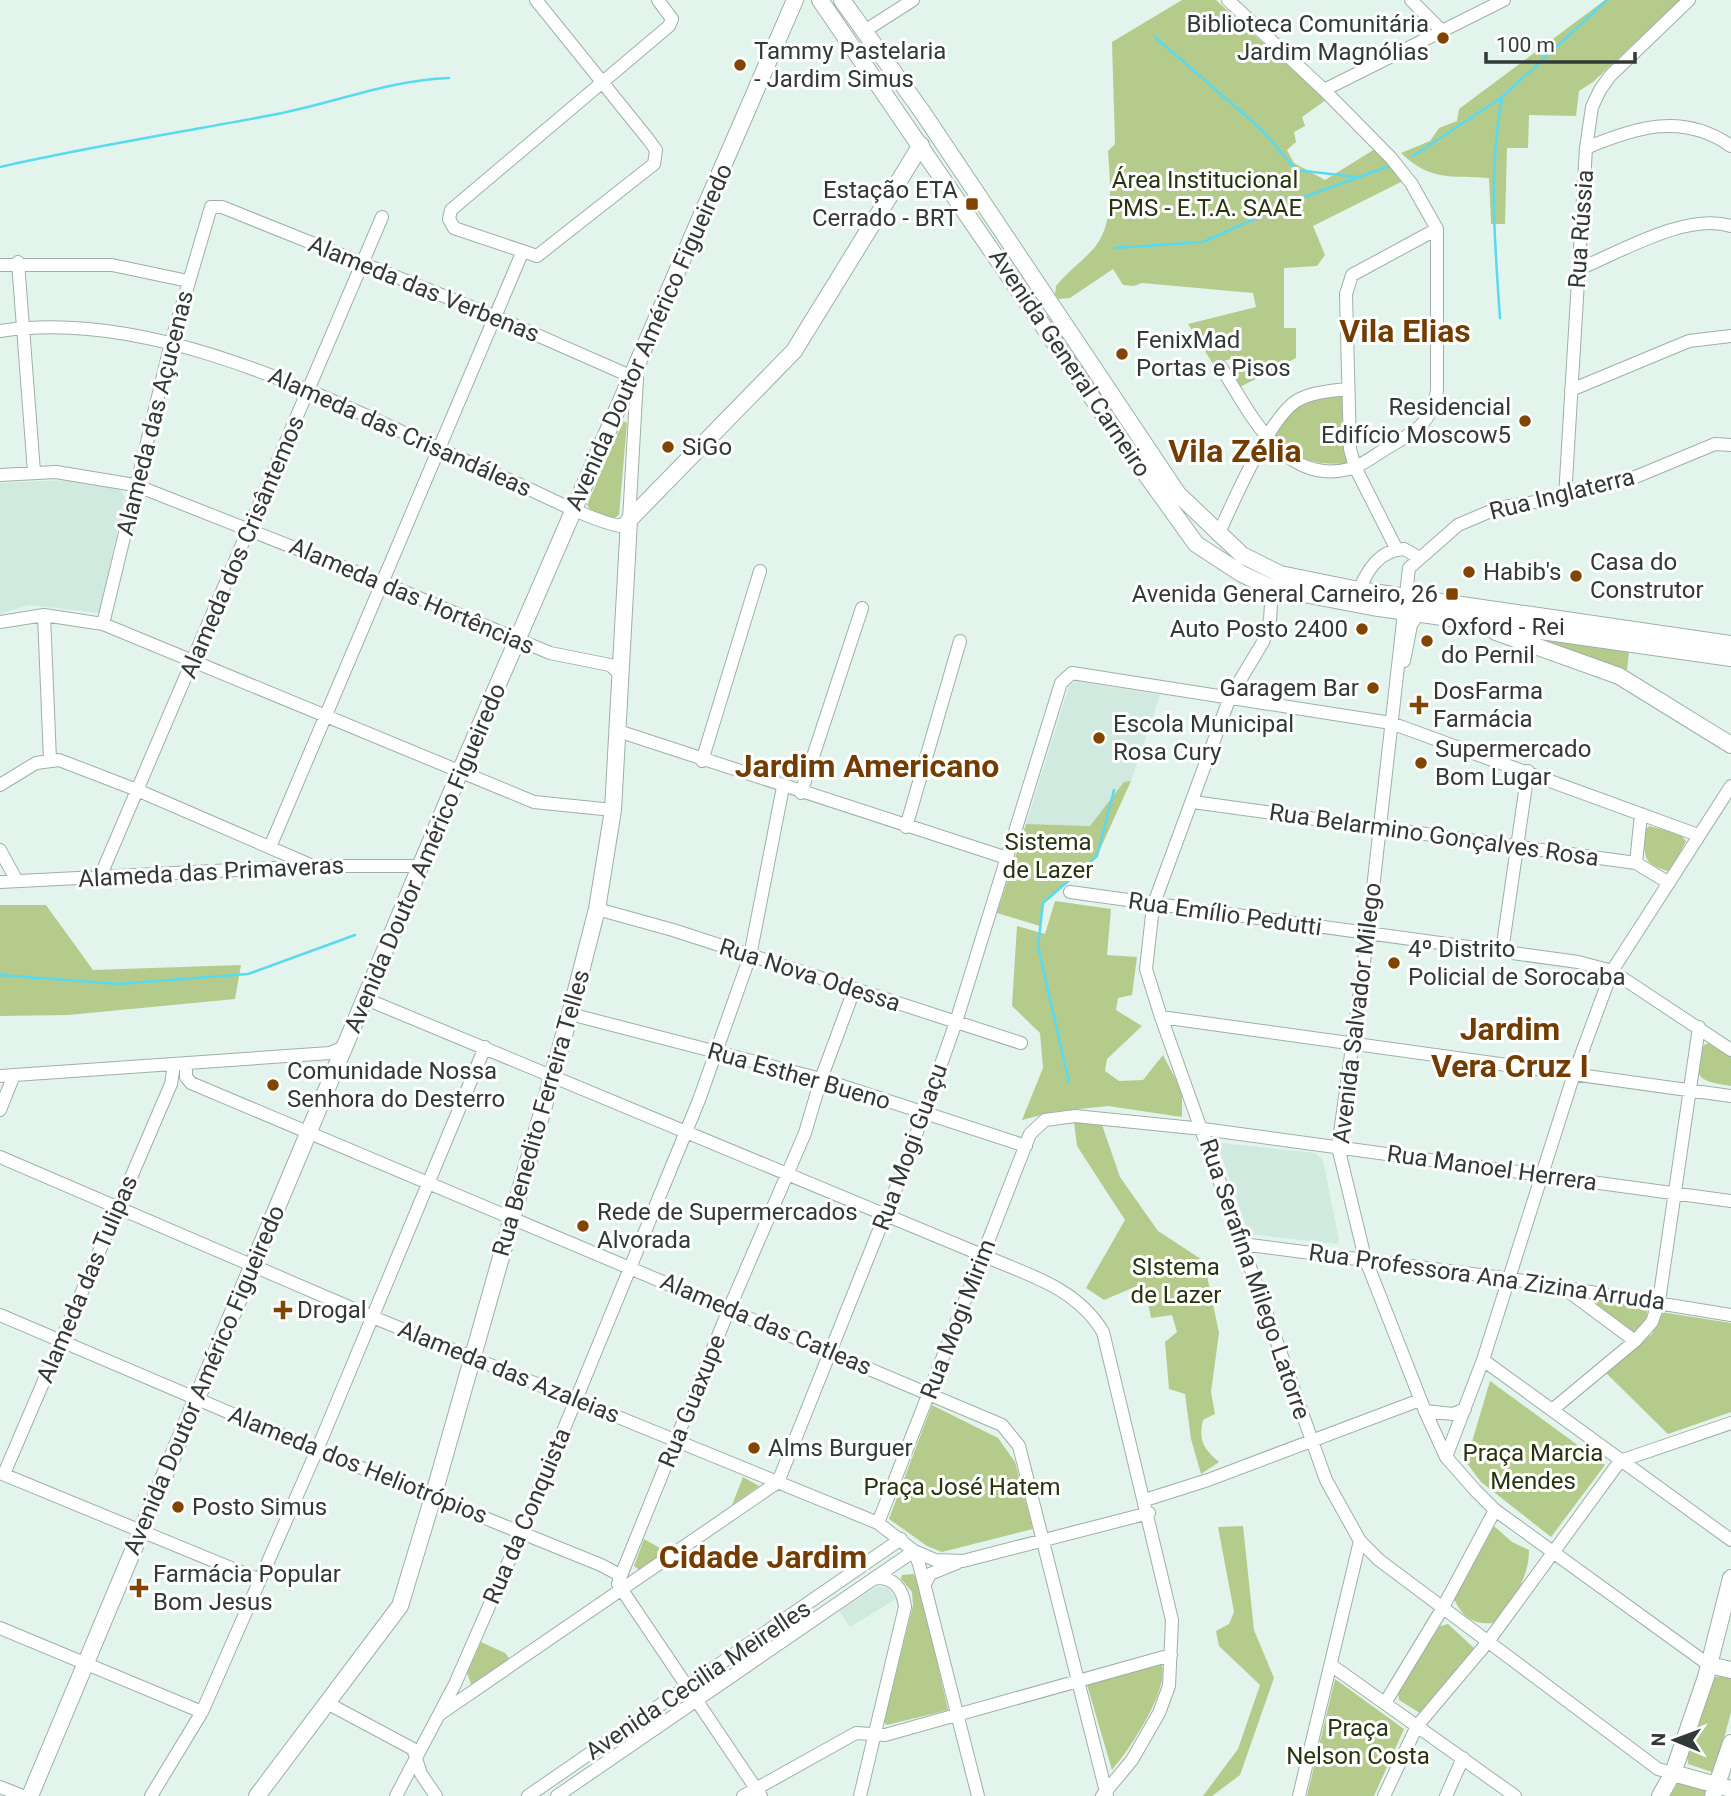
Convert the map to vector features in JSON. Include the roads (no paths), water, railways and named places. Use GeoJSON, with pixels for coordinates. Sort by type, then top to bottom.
{"type":"FeatureCollection","features":[{"type":"Feature","properties":{"kind":"main road","name":"Avenida Doutor Américo Figueiredo"},"geometry":{"type":"LineString","coordinates":[[30,1796],[308,1130],[422,866],[458,774],[795,0]]}},
{"type":"Feature","properties":{"kind":"main road","name":"Avenida General Carneiro"},"geometry":{"type":"LineString","coordinates":[[820,0],[1117,434],[1196,544],[1242,574],[1272,588],[1403,604]]}},
{"type":"Feature","properties":{"kind":"main road","name":"Avenida General Carneiro"},"geometry":{"type":"LineString","coordinates":[[842,0],[866,30],[1178,494],[1218,536],[1242,555],[1280,573],[1359,590],[1403,604]]}},
{"type":"Feature","properties":{"kind":"main road"},"geometry":{"type":"LineString","coordinates":[[629,520],[794,351],[921,145],[923,114]]}},
{"type":"Feature","properties":{"kind":"main road"},"geometry":{"type":"LineString","coordinates":[[911,159],[931,159]]}},
{"type":"Feature","properties":{"kind":"main road","name":"Rua Benedito Ferreira Telles"},"geometry":{"type":"LineString","coordinates":[[257,1796],[400,1606],[433,1497],[570,1014],[597,909],[613,810],[629,520]]}},
{"type":"Feature","properties":{"kind":"main road"},"geometry":{"type":"LineString","coordinates":[[1403,604],[1418,614],[1731,658]]}},
{"type":"Feature","properties":{"kind":"main road"},"geometry":{"type":"LineString","coordinates":[[1403,604],[1731,643]]}},
{"type":"Feature","properties":{"kind":"main road"},"geometry":{"type":"LineString","coordinates":[[1464,621],[1619,676],[1731,745]]}},
{"type":"Feature","properties":{"kind":"main road"},"geometry":{"type":"LineString","coordinates":[[1660,1796],[1673,1773],[1709,1665],[1731,1578]]}},
{"type":"Feature","properties":{"kind":"main road","name":"Avenida Salvador Milego"},"geometry":{"type":"LineString","coordinates":[[1709,1665],[1731,1670]]}},
{"type":"Feature","properties":{"kind":"main road"},"geometry":{"type":"LineString","coordinates":[[1721,1790],[1731,1743]]}},
{"type":"Feature","properties":{"kind":"main road","name":"Rua Serafina Milego Latorre"},"geometry":{"type":"LineString","coordinates":[[1673,1773],[1721,1790]]}},
{"type":"Feature","properties":{"kind":"street"},"geometry":{"type":"LineString","coordinates":[[536,0],[603,80],[656,150],[654,164],[537,256],[454,228],[449,219],[451,210],[603,80],[669,26],[672,19],[658,0]]}},
{"type":"Feature","properties":{"kind":"street"},"geometry":{"type":"LineString","coordinates":[[866,30],[913,0]]}},
{"type":"Feature","properties":{"kind":"street"},"geometry":{"type":"LineString","coordinates":[[1221,367],[1266,438],[1297,462],[1324,470],[1355,467],[1421,428],[1433,411],[1437,391],[1437,229],[1401,169],[1391,158],[1324,90],[1228,0]]}},
{"type":"Feature","properties":{"kind":"street"},"geometry":{"type":"LineString","coordinates":[[1411,0],[1442,31]]}},
{"type":"Feature","properties":{"kind":"street"},"geometry":{"type":"LineString","coordinates":[[1324,90],[1504,0]]}},
{"type":"Feature","properties":{"kind":"street","name":"Rua Rússia"},"geometry":{"type":"LineString","coordinates":[[1565,497],[1586,148],[1592,107],[1610,76],[1689,0]]}},
{"type":"Feature","properties":{"kind":"street"},"geometry":{"type":"LineString","coordinates":[[1586,148],[1659,125],[1692,126],[1731,146]]}},
{"type":"Feature","properties":{"kind":"street","name":"Alameda das Verbenas"},"geometry":{"type":"LineString","coordinates":[[215,205],[633,375]]}},
{"type":"Feature","properties":{"kind":"street","name":"Alameda das Açucenas"},"geometry":{"type":"LineString","coordinates":[[103,624],[171,343],[208,211],[215,205]]}},
{"type":"Feature","properties":{"kind":"street","name":"Alameda dos Crisântemos"},"geometry":{"type":"LineString","coordinates":[[100,877],[382,217]]}},
{"type":"Feature","properties":{"kind":"street"},"geometry":{"type":"LineString","coordinates":[[1579,269],[1675,229],[1701,223],[1731,226]]}},
{"type":"Feature","properties":{"kind":"street"},"geometry":{"type":"LineString","coordinates":[[1418,557],[1398,550],[1355,467],[1350,449],[1346,389],[1346,294],[1352,275],[1437,229]]}},
{"type":"Feature","properties":{"kind":"street"},"geometry":{"type":"LineString","coordinates":[[270,847],[522,253]]}},
{"type":"Feature","properties":{"kind":"street"},"geometry":{"type":"LineString","coordinates":[[0,265],[18,262],[112,265],[188,281]]}},
{"type":"Feature","properties":{"kind":"street"},"geometry":{"type":"LineString","coordinates":[[18,262],[34,472]]}},
{"type":"Feature","properties":{"kind":"street","name":"Alameda das Crisandáleas"},"geometry":{"type":"LineString","coordinates":[[0,331],[23,327],[96,327],[171,343],[251,366],[614,525],[623,526],[629,520]]}},
{"type":"Feature","properties":{"kind":"street"},"geometry":{"type":"LineString","coordinates":[[1571,390],[1689,341],[1731,336]]}},
{"type":"Feature","properties":{"kind":"street","name":"Rua Benedito Ferreira Telles"},"geometry":{"type":"LineString","coordinates":[[629,520],[638,382],[633,375]]}},
{"type":"Feature","properties":{"kind":"street"},"geometry":{"type":"LineString","coordinates":[[1218,536],[1266,438],[1286,410],[1298,399],[1346,389]]}},
{"type":"Feature","properties":{"kind":"street","name":"Rua Inglaterra"},"geometry":{"type":"LineString","coordinates":[[1403,604],[1409,568],[1418,557],[1458,525],[1498,508],[1565,497],[1628,480],[1715,444],[1731,444]]}},
{"type":"Feature","properties":{"kind":"street","name":"Alameda das Hortências"},"geometry":{"type":"LineString","coordinates":[[0,475],[34,472],[135,485],[381,582],[550,653],[610,666],[620,674]]}},
{"type":"Feature","properties":{"kind":"street"},"geometry":{"type":"LineString","coordinates":[[1359,590],[1374,563],[1398,550]]}},
{"type":"Feature","properties":{"kind":"street"},"geometry":{"type":"LineString","coordinates":[[702,761],[760,571]]}},
{"type":"Feature","properties":{"kind":"street","name":"Rua Serafina Milego Latorre"},"geometry":{"type":"LineString","coordinates":[[1272,588],[1270,620],[1264,642],[1230,697],[1153,906],[1146,969],[1161,1017],[1203,1129],[1311,1441],[1326,1480],[1360,1541],[1441,1609],[1658,1769],[1673,1773]]}},
{"type":"Feature","properties":{"kind":"street","name":"Avenida Salvador Milego"},"geometry":{"type":"LineString","coordinates":[[1403,604],[1368,933],[1338,1147],[1365,1258],[1422,1406],[1447,1457],[1494,1510],[1709,1665]]}},
{"type":"Feature","properties":{"kind":"street"},"geometry":{"type":"LineString","coordinates":[[801,793],[862,608]]}},
{"type":"Feature","properties":{"kind":"street"},"geometry":{"type":"LineString","coordinates":[[1391,723],[1411,625],[1418,614]]}},
{"type":"Feature","properties":{"kind":"street"},"geometry":{"type":"LineString","coordinates":[[44,615],[50,760]]}},
{"type":"Feature","properties":{"kind":"street"},"geometry":{"type":"LineString","coordinates":[[0,622],[44,615],[103,624],[458,774],[534,802],[613,810]]}},
{"type":"Feature","properties":{"kind":"street"},"geometry":{"type":"LineString","coordinates":[[906,827],[960,641]]}},
{"type":"Feature","properties":{"kind":"street","name":"Rua Mogi Guaçu"},"geometry":{"type":"LineString","coordinates":[[778,1482],[885,1215],[956,1022],[1061,683],[1072,673],[1230,697]]}},
{"type":"Feature","properties":{"kind":"street"},"geometry":{"type":"LineString","coordinates":[[1230,697],[1391,723],[1698,835]]}},
{"type":"Feature","properties":{"kind":"street"},"geometry":{"type":"LineString","coordinates":[[618,731],[702,761],[1007,858]]}},
{"type":"Feature","properties":{"kind":"street"},"geometry":{"type":"LineString","coordinates":[[0,785],[36,763],[50,760],[68,762],[270,847],[286,861]]}},
{"type":"Feature","properties":{"kind":"street"},"geometry":{"type":"LineString","coordinates":[[1502,951],[1528,771]]}},
{"type":"Feature","properties":{"kind":"street"},"geometry":{"type":"LineString","coordinates":[[1447,1457],[1511,1279],[1574,1074],[1612,971],[1731,786]]}},
{"type":"Feature","properties":{"kind":"street","name":"Rua da Conquista"},"geometry":{"type":"LineString","coordinates":[[396,1796],[455,1684],[522,1531],[686,1133],[750,956],[783,787]]}},
{"type":"Feature","properties":{"kind":"street","name":"Rua Belarmino Gonçalves Rosa"},"geometry":{"type":"LineString","coordinates":[[1193,802],[1636,863],[1669,883]]}},
{"type":"Feature","properties":{"kind":"street"},"geometry":{"type":"LineString","coordinates":[[1636,863],[1642,814]]}},
{"type":"Feature","properties":{"kind":"street"},"geometry":{"type":"LineString","coordinates":[[0,850],[18,881]]}},
{"type":"Feature","properties":{"kind":"street","name":"Alameda das Primaveras"},"geometry":{"type":"LineString","coordinates":[[0,882],[100,877],[286,861],[312,866],[422,866]]}},
{"type":"Feature","properties":{"kind":"street","name":"Rua Emílio Pedutti"},"geometry":{"type":"LineString","coordinates":[[1070,892],[1153,906],[1578,962],[1612,971],[1731,1049]]}},
{"type":"Feature","properties":{"kind":"street","name":"Rua Nova Odessa"},"geometry":{"type":"LineString","coordinates":[[597,909],[1021,1043]]}},
{"type":"Feature","properties":{"kind":"street","name":"Rua Guaxupe"},"geometry":{"type":"LineString","coordinates":[[621,1584],[675,1441],[805,1133],[821,1079],[854,990]]}},
{"type":"Feature","properties":{"kind":"street"},"geometry":{"type":"LineString","coordinates":[[366,999],[485,1046],[787,1176],[982,1255],[1073,1295],[1093,1314],[1103,1332],[1172,1620],[1169,1686],[1158,1713],[1132,1760],[1105,1794]]}},
{"type":"Feature","properties":{"kind":"street","name":"Rua Esther Bueno"},"geometry":{"type":"LineString","coordinates":[[570,1014],[821,1079],[1026,1146]]}},
{"type":"Feature","properties":{"kind":"street"},"geometry":{"type":"LineString","coordinates":[[1161,1017],[1731,1096]]}},
{"type":"Feature","properties":{"kind":"street"},"geometry":{"type":"LineString","coordinates":[[1552,1410],[1635,1340],[1652,1322],[1659,1301],[1699,1027]]}},
{"type":"Feature","properties":{"kind":"street"},"geometry":{"type":"LineString","coordinates":[[151,1796],[202,1712],[317,1450],[370,1315],[485,1046]]}},
{"type":"Feature","properties":{"kind":"street"},"geometry":{"type":"LineString","coordinates":[[0,1110],[7,1075],[330,1053],[344,1047]]}},
{"type":"Feature","properties":{"kind":"street"},"geometry":{"type":"LineString","coordinates":[[180,1065],[191,1083]]}},
{"type":"Feature","properties":{"kind":"street","name":"Alameda das Tulipas"},"geometry":{"type":"LineString","coordinates":[[2,1474],[180,1065]]}},
{"type":"Feature","properties":{"kind":"street"},"geometry":{"type":"LineString","coordinates":[[170,1084],[178,1079],[191,1083]]}},
{"type":"Feature","properties":{"kind":"street","name":"Alameda das Catleas"},"geometry":{"type":"LineString","coordinates":[[191,1083],[992,1419],[1015,1439],[1079,1680],[1105,1794]]}},
{"type":"Feature","properties":{"kind":"street","name":"Rua Manoel Herrera"},"geometry":{"type":"LineString","coordinates":[[1045,1120],[1075,1116],[1203,1129],[1731,1201]]}},
{"type":"Feature","properties":{"kind":"street","name":"Rua Mogi Mirim"},"geometry":{"type":"LineString","coordinates":[[878,1523],[1026,1146],[1036,1125],[1045,1120]]}},
{"type":"Feature","properties":{"kind":"street","name":"Alameda das Azaleias"},"geometry":{"type":"LineString","coordinates":[[0,1157],[252,1266],[878,1523],[914,1551]]}},
{"type":"Feature","properties":{"kind":"street","name":"Rua Professora Ana Zizina Arruda"},"geometry":{"type":"LineString","coordinates":[[1242,1244],[1365,1258],[1562,1286],[1731,1315]]}},
{"type":"Feature","properties":{"kind":"street"},"geometry":{"type":"LineString","coordinates":[[1562,1286],[1635,1340]]}},
{"type":"Feature","properties":{"kind":"street"},"geometry":{"type":"LineString","coordinates":[[1589,1305],[1589,1296],[1596,1291]]}},
{"type":"Feature","properties":{"kind":"street","name":"Alameda dos Heliotrópios"},"geometry":{"type":"LineString","coordinates":[[0,1315],[317,1450],[601,1565],[621,1584],[758,1792]]}},
{"type":"Feature","properties":{"kind":"street"},"geometry":{"type":"LineString","coordinates":[[1483,1360],[1731,1540]]}},
{"type":"Feature","properties":{"kind":"street"},"geometry":{"type":"LineString","coordinates":[[925,1584],[933,1572],[1147,1507],[1311,1441],[1422,1406],[1453,1414],[1465,1409]]}},
{"type":"Feature","properties":{"kind":"street"},"geometry":{"type":"LineString","coordinates":[[1384,1796],[1417,1726],[1487,1643],[1555,1554],[1620,1461],[1731,1423]]}},
{"type":"Feature","properties":{"kind":"street"},"geometry":{"type":"LineString","coordinates":[[2,1474],[260,1580]]}},
{"type":"Feature","properties":{"kind":"street"},"geometry":{"type":"LineString","coordinates":[[440,1714],[621,1584],[778,1482]]}},
{"type":"Feature","properties":{"kind":"street"},"geometry":{"type":"LineString","coordinates":[[1385,1703],[1441,1609],[1494,1510]]}},
{"type":"Feature","properties":{"kind":"street","name":"Avenida Cecilia Meirelles"},"geometry":{"type":"LineString","coordinates":[[528,1796],[901,1539]]}},
{"type":"Feature","properties":{"kind":"street"},"geometry":{"type":"LineString","coordinates":[[1299,1796],[1360,1541]]}},
{"type":"Feature","properties":{"kind":"street"},"geometry":{"type":"LineString","coordinates":[[914,1551],[935,1560],[963,1561]]}},
{"type":"Feature","properties":{"kind":"street"},"geometry":{"type":"LineString","coordinates":[[557,1796],[914,1551]]}},
{"type":"Feature","properties":{"kind":"street"},"geometry":{"type":"LineString","coordinates":[[914,1551],[959,1714],[978,1796]]}},
{"type":"Feature","properties":{"kind":"street"},"geometry":{"type":"LineString","coordinates":[[878,1575],[908,1566],[917,1571],[925,1584]]}},
{"type":"Feature","properties":{"kind":"street"},"geometry":{"type":"LineString","coordinates":[[860,1796],[877,1734],[905,1607],[900,1588],[893,1581],[878,1575]]}},
{"type":"Feature","properties":{"kind":"street"},"geometry":{"type":"LineString","coordinates":[[0,1629],[202,1712]]}},
{"type":"Feature","properties":{"kind":"street"},"geometry":{"type":"LineString","coordinates":[[743,1796],[758,1792],[856,1733],[877,1734],[959,1714],[1171,1654]]}},
{"type":"Feature","properties":{"kind":"street"},"geometry":{"type":"LineString","coordinates":[[1331,1665],[1516,1796]]}},
{"type":"Feature","properties":{"kind":"street"},"geometry":{"type":"LineString","coordinates":[[455,1684],[466,1688],[481,1686]]}},
{"type":"Feature","properties":{"kind":"street"},"geometry":{"type":"LineString","coordinates":[[327,1703],[413,1749],[436,1796]]}},
{"type":"Feature","properties":{"kind":"street"},"geometry":{"type":"LineString","coordinates":[[1446,1796],[1463,1758]]}},
{"type":"Feature","properties":{"kind":"street"},"geometry":{"type":"LineString","coordinates":[[0,1787],[23,1796]]}},
{"type":"Feature","properties":{"kind":"waterway"},"geometry":{"type":"LineString","coordinates":[[1413,156],[1502,97],[1607,0]]}},
{"type":"Feature","properties":{"kind":"waterway"},"geometry":{"type":"LineString","coordinates":[[1155,37],[1262,130],[1296,170],[1357,177]]}},
{"type":"Feature","properties":{"kind":"waterway"},"geometry":{"type":"LineString","coordinates":[[0,167],[277,114],[384,87],[449,78]]}},
{"type":"Feature","properties":{"kind":"waterway"},"geometry":{"type":"LineString","coordinates":[[1500,318],[1494,180],[1502,98]]}},
{"type":"Feature","properties":{"kind":"waterway"},"geometry":{"type":"LineString","coordinates":[[1115,248],[1203,242],[1299,199],[1392,165]]}},
{"type":"Feature","properties":{"kind":"waterway"},"geometry":{"type":"LineString","coordinates":[[1069,1082],[1038,947],[1043,903],[1097,856],[1114,790]]}},
{"type":"Feature","properties":{"kind":"waterway"},"geometry":{"type":"LineString","coordinates":[[0,975],[118,984],[248,974],[355,935]]}},
{"type":"Feature","properties":{"kind":"place","name":"Biblioteca Comunitária Jardim Magnólias"},"geometry":{"type":"Point","coordinates":[1443,38]}},
{"type":"Feature","properties":{"kind":"place","name":"Tammy Pastelaria - Jardim Simus"},"geometry":{"type":"Point","coordinates":[740,65]}},
{"type":"Feature","properties":{"kind":"place","name":"Estação ETA Cerrado - BRT"},"geometry":{"type":"Point","coordinates":[972,204]}},
{"type":"Feature","properties":{"kind":"place","name":"FenixMad Portas e Pisos"},"geometry":{"type":"Point","coordinates":[1122,354]}},
{"type":"Feature","properties":{"kind":"place","name":"Residencial Edifício Moscow5"},"geometry":{"type":"Point","coordinates":[1525,421]}},
{"type":"Feature","properties":{"kind":"place","name":"SiGo"},"geometry":{"type":"Point","coordinates":[668,447]}},
{"type":"Feature","properties":{"kind":"place","name":"Habib's"},"geometry":{"type":"Point","coordinates":[1469,572]}},
{"type":"Feature","properties":{"kind":"place","name":"Casa do Construtor"},"geometry":{"type":"Point","coordinates":[1576,576]}},
{"type":"Feature","properties":{"kind":"place","name":"Avenida General Carneiro, 26"},"geometry":{"type":"Point","coordinates":[1452,594]}},
{"type":"Feature","properties":{"kind":"place","name":"Auto Posto 2400"},"geometry":{"type":"Point","coordinates":[1362,629]}},
{"type":"Feature","properties":{"kind":"place","name":"Oxford - Rei do Pernil"},"geometry":{"type":"Point","coordinates":[1427,641]}},
{"type":"Feature","properties":{"kind":"place","name":"Garagem Bar"},"geometry":{"type":"Point","coordinates":[1373,688]}},
{"type":"Feature","properties":{"kind":"place","name":"DosFarma Farmácia"},"geometry":{"type":"Point","coordinates":[1419,705]}},
{"type":"Feature","properties":{"kind":"place","name":"Escola Municipal Rosa Cury"},"geometry":{"type":"Point","coordinates":[1099,738]}},
{"type":"Feature","properties":{"kind":"place","name":"Supermercado Bom Lugar"},"geometry":{"type":"Point","coordinates":[1421,763]}},
{"type":"Feature","properties":{"kind":"place","name":"4º Distrito Policial de Sorocaba"},"geometry":{"type":"Point","coordinates":[1394,963]}},
{"type":"Feature","properties":{"kind":"place","name":"Comunidade Nossa Senhora do Desterro"},"geometry":{"type":"Point","coordinates":[273,1085]}},
{"type":"Feature","properties":{"kind":"place","name":"Rede de Supermercados Alvorada"},"geometry":{"type":"Point","coordinates":[583,1226]}},
{"type":"Feature","properties":{"kind":"place","name":"Drogal"},"geometry":{"type":"Point","coordinates":[283,1310]}},
{"type":"Feature","properties":{"kind":"place","name":"Alms Burguer"},"geometry":{"type":"Point","coordinates":[754,1448]}},
{"type":"Feature","properties":{"kind":"place","name":"Posto Simus"},"geometry":{"type":"Point","coordinates":[178,1507]}},
{"type":"Feature","properties":{"kind":"place","name":"Farmácia Popular Bom Jesus"},"geometry":{"type":"Point","coordinates":[139,1588]}},
{"type":"Feature","properties":{"kind":"district","name":"Vila Elias"},"geometry":{"type":"Point","coordinates":[1405,331]}},
{"type":"Feature","properties":{"kind":"district","name":"Vila Zélia"},"geometry":{"type":"Point","coordinates":[1235,451]}},
{"type":"Feature","properties":{"kind":"district","name":"Jardim Americano"},"geometry":{"type":"Point","coordinates":[867,766]}},
{"type":"Feature","properties":{"kind":"district","name":"Jardim Vera Cruz I"},"geometry":{"type":"Point","coordinates":[1510,1048]}},
{"type":"Feature","properties":{"kind":"district","name":"Cidade Jardim"},"geometry":{"type":"Point","coordinates":[763,1557]}},
{"type":"Feature","properties":{"kind":"park label","name":"Área Institucional PMS - E.T.A. SAAE"},"geometry":{"type":"Point","coordinates":[1205,194]}},
{"type":"Feature","properties":{"kind":"park label","name":"Sistema de Lazer"},"geometry":{"type":"Point","coordinates":[1048,856]}},
{"type":"Feature","properties":{"kind":"park label","name":"SIstema de Lazer"},"geometry":{"type":"Point","coordinates":[1176,1281]}},
{"type":"Feature","properties":{"kind":"park label","name":"Praça Marcia Mendes"},"geometry":{"type":"Point","coordinates":[1533,1467]}},
{"type":"Feature","properties":{"kind":"park label","name":"Praça José Hatem"},"geometry":{"type":"Point","coordinates":[962,1487]}},
{"type":"Feature","properties":{"kind":"park label","name":"Praça Nelson Costa"},"geometry":{"type":"Point","coordinates":[1358,1742]}}]}
